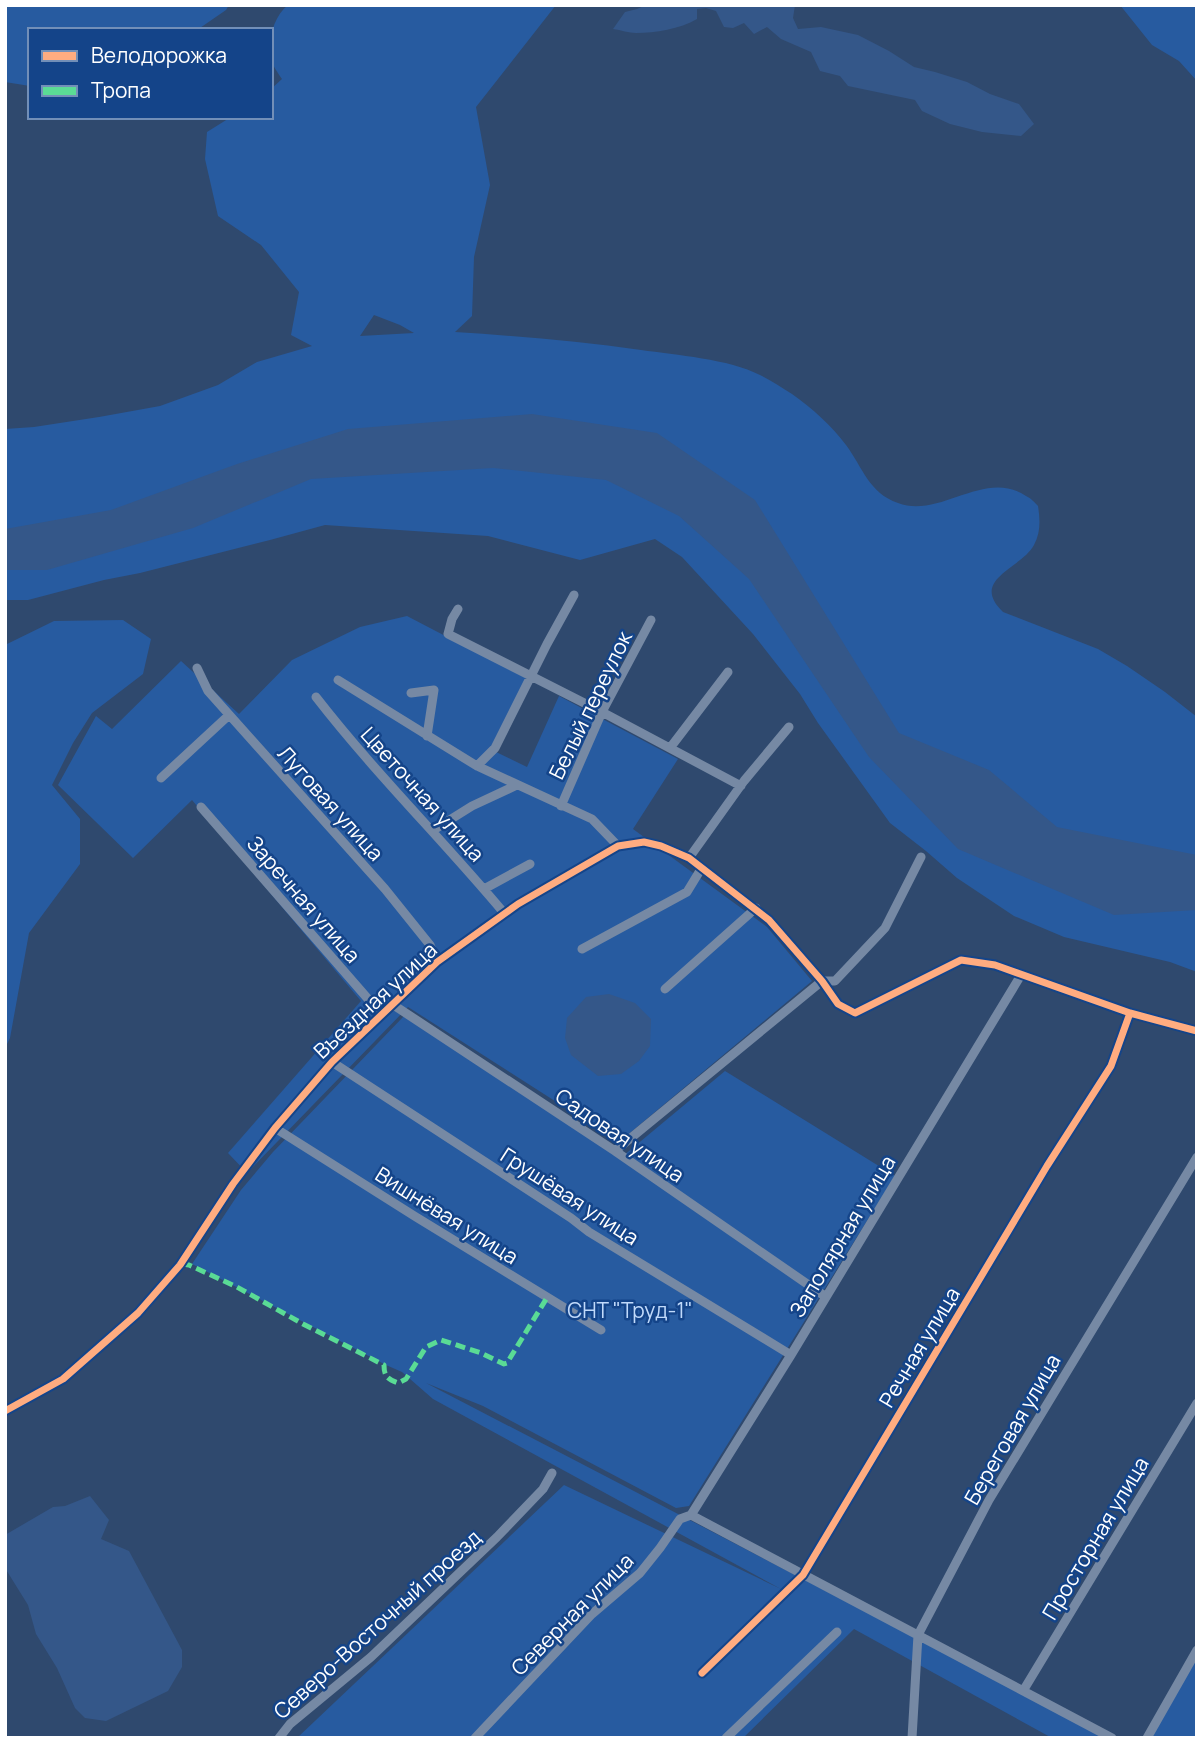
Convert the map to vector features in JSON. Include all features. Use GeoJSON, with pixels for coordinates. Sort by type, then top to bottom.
{"type":"FeatureCollection","features":[{"type":"Feature","properties":{"kind":"street"},"geometry":{"type":"LineString","coordinates":[[477,766],[495,748],[574,595]]}},
{"type":"Feature","properties":{"kind":"street"},"geometry":{"type":"LineString","coordinates":[[458,609],[448,634],[741,786]]}},
{"type":"Feature","properties":{"kind":"street","name":"Белый переулок"},"geometry":{"type":"LineString","coordinates":[[561,806],[602,712],[651,620]]}},
{"type":"Feature","properties":{"kind":"street","name":"Луговая улица"},"geometry":{"type":"LineString","coordinates":[[197,668],[208,691],[228,716],[385,889],[430,945],[438,962]]}},
{"type":"Feature","properties":{"kind":"street"},"geometry":{"type":"LineString","coordinates":[[670,748],[728,672]]}},
{"type":"Feature","properties":{"kind":"street"},"geometry":{"type":"LineString","coordinates":[[338,680],[477,766],[592,819],[618,846]]}},
{"type":"Feature","properties":{"kind":"street"},"geometry":{"type":"LineString","coordinates":[[411,693],[434,690],[427,736]]}},
{"type":"Feature","properties":{"kind":"street","name":"Цветочная улица"},"geometry":{"type":"LineString","coordinates":[[316,697],[346,736],[505,913]]}},
{"type":"Feature","properties":{"kind":"street"},"geometry":{"type":"LineString","coordinates":[[161,778],[228,716]]}},
{"type":"Feature","properties":{"kind":"street"},"geometry":{"type":"LineString","coordinates":[[789,727],[741,786],[689,858],[769,920],[822,981],[838,1004],[855,1013],[961,960],[996,965],[1130,1013],[1197,1031]]}},
{"type":"Feature","properties":{"kind":"street","name":"Белый переулок"},"geometry":{"type":"LineString","coordinates":[[432,831],[472,806],[517,785]]}},
{"type":"Feature","properties":{"kind":"street","name":"Заречная улица"},"geometry":{"type":"LineString","coordinates":[[201,807],[382,1015]]}},
{"type":"Feature","properties":{"kind":"street","name":"Въездная улица"},"geometry":{"type":"LineString","coordinates":[[5,1411],[63,1379],[138,1314],[180,1265],[233,1184],[275,1128],[332,1062],[438,962],[518,904],[618,846],[644,842],[689,858]]}},
{"type":"Feature","properties":{"kind":"street"},"geometry":{"type":"LineString","coordinates":[[615,1151],[822,981],[835,981],[885,928],[921,857]]}},
{"type":"Feature","properties":{"kind":"street"},"geometry":{"type":"LineString","coordinates":[[484,888],[530,864]]}},
{"type":"Feature","properties":{"kind":"street"},"geometry":{"type":"LineString","coordinates":[[582,949],[687,892],[701,869]]}},
{"type":"Feature","properties":{"kind":"street"},"geometry":{"type":"LineString","coordinates":[[665,989],[756,908]]}},
{"type":"Feature","properties":{"kind":"street","name":"Заполярная улица"},"geometry":{"type":"LineString","coordinates":[[691,1515],[1021,975]]}},
{"type":"Feature","properties":{"kind":"street","name":"Садовая улица"},"geometry":{"type":"LineString","coordinates":[[392,1004],[615,1151],[826,1297]]}},
{"type":"Feature","properties":{"kind":"street","name":"Речная улица"},"geometry":{"type":"LineString","coordinates":[[702,1673],[803,1575],[1047,1166],[1111,1066],[1130,1013]]}},
{"type":"Feature","properties":{"kind":"street","name":"Грушёвая улица"},"geometry":{"type":"LineString","coordinates":[[332,1062],[571,1217],[589,1232],[791,1354]]}},
{"type":"Feature","properties":{"kind":"street","name":"Вишнёвая улица"},"geometry":{"type":"LineString","coordinates":[[275,1128],[601,1330]]}},
{"type":"Feature","properties":{"kind":"street","name":"Береговая улица"},"geometry":{"type":"LineString","coordinates":[[912,1738],[918,1635],[989,1500],[1197,1157]]}},
{"type":"Feature","properties":{"kind":"street","name":"Просторная улица"},"geometry":{"type":"LineString","coordinates":[[1023,1690],[1197,1403]]}},
{"type":"Feature","properties":{"kind":"street","name":"Северо-Восточный проезд"},"geometry":{"type":"LineString","coordinates":[[279,1738],[290,1724],[371,1657],[497,1537],[544,1489],[552,1472]]}},
{"type":"Feature","properties":{"kind":"street"},"geometry":{"type":"LineString","coordinates":[[691,1515],[1111,1738]]}},
{"type":"Feature","properties":{"kind":"street","name":"Северная улица"},"geometry":{"type":"LineString","coordinates":[[475,1738],[592,1614],[640,1573],[680,1519],[691,1515]]}},
{"type":"Feature","properties":{"kind":"street"},"geometry":{"type":"LineString","coordinates":[[726,1738],[837,1632]]}},
{"type":"Feature","properties":{"kind":"street"},"geometry":{"type":"LineString","coordinates":[[1147,1738],[1197,1650]]}},
{"type":"Feature","properties":{"kind":"green space"},"geometry":{"type":"Polygon","coordinates":[[[5,5],[229,5],[200,28],[28,28],[28,86],[5,82],[5,5]]]}},
{"type":"Feature","properties":{"kind":"green space"},"geometry":{"type":"Polygon","coordinates":[[[288,5],[556,5],[476,107],[490,185],[474,257],[472,316],[455,332],[594,344],[733,365],[768,379],[814,411],[840,438],[873,486],[888,499],[914,506],[930,505],[979,490],[995,488],[1010,489],[1028,497],[1038,506],[1039,526],[1034,545],[994,583],[994,601],[1003,612],[1098,649],[1165,692],[1197,717],[1197,972],[1170,962],[1064,937],[1014,916],[957,878],[890,823],[800,694],[753,634],[682,557],[655,539],[580,560],[488,536],[325,525],[28,600],[5,600],[5,429],[34,427],[160,406],[218,385],[257,362],[312,346],[291,335],[299,292],[261,245],[218,216],[205,159],[207,132],[228,119],[273,119],[273,87],[282,79],[273,64],[273,29],[288,5]],[[374,315],[360,336],[414,333],[374,315]]]}},
{"type":"Feature","properties":{"kind":"green space"},"geometry":{"type":"Polygon","coordinates":[[[1120,5],[1197,5],[1197,81],[1179,61],[1152,45],[1120,5]]]}},
{"type":"Feature","properties":{"kind":"green space"},"geometry":{"type":"Polygon","coordinates":[[[407,616],[526,678],[492,750],[527,767],[559,696],[678,759],[633,829],[767,927],[812,981],[619,1142],[408,1007],[247,1173],[228,1153],[361,1001],[192,800],[133,858],[58,785],[96,716],[112,729],[181,661],[239,714],[292,660],[360,627],[407,616]]]}},
{"type":"Feature","properties":{"kind":"green space"},"geometry":{"type":"Polygon","coordinates":[[[123,620],[151,639],[143,674],[92,713],[52,785],[80,819],[80,864],[29,933],[10,1038],[5,1048],[5,645],[54,621],[123,620]]]}},
{"type":"Feature","properties":{"kind":"green space","name":"СНТ \"Труд-1\""},"geometry":{"type":"Polygon","coordinates":[[[404,1016],[623,1156],[725,1071],[895,1176],[689,1506],[676,1508],[483,1406],[426,1383],[1109,1738],[1052,1738],[854,1629],[743,1738],[297,1738],[564,1485],[781,1589],[433,1399],[402,1372],[192,1264],[241,1190],[273,1152],[404,1016]]]}},
{"type":"Feature","properties":{"kind":"green space"},"geometry":{"type":"Polygon","coordinates":[[[1197,1652],[1197,1738],[1147,1738],[1197,1652]]]}},
{"type":"Feature","properties":{"kind":"shaded area"},"geometry":{"type":"Polygon","coordinates":[[[646,5],[795,5],[793,18],[798,29],[821,27],[858,35],[914,67],[967,82],[1019,104],[1034,124],[1021,136],[982,132],[950,124],[922,111],[915,100],[848,86],[840,76],[820,71],[811,52],[781,39],[767,27],[754,34],[744,23],[733,28],[724,27],[716,11],[706,8],[697,9],[697,19],[667,30],[636,33],[613,29],[625,12],[646,5]]]}},
{"type":"Feature","properties":{"kind":"shaded area"},"geometry":{"type":"Polygon","coordinates":[[[532,414],[657,433],[755,500],[899,733],[989,770],[1057,827],[1197,855],[1197,910],[1114,915],[958,849],[869,757],[749,579],[679,516],[606,480],[493,468],[311,479],[193,528],[47,570],[5,570],[5,529],[111,510],[237,464],[348,429],[532,414]]]}},
{"type":"Feature","properties":{"kind":"shaded area"},"geometry":{"type":"Polygon","coordinates":[[[609,994],[635,1003],[651,1019],[650,1046],[639,1061],[621,1074],[598,1076],[571,1055],[565,1038],[567,1018],[586,997],[609,994]]]}},
{"type":"Feature","properties":{"kind":"shaded area"},"geometry":{"type":"Polygon","coordinates":[[[90,1496],[109,1520],[101,1539],[129,1551],[182,1650],[182,1667],[168,1691],[106,1721],[85,1718],[75,1708],[57,1668],[36,1634],[28,1605],[5,1568],[5,1535],[53,1507],[65,1506],[90,1496]]]}},
{"type":"Feature","properties":{"kind":"marked path"},"geometry":{"type":"LineString","coordinates":[[182,1264],[237,1287],[384,1365],[387,1377],[398,1383],[406,1379],[426,1347],[441,1340],[507,1363],[548,1296]]}},
{"type":"Feature","properties":{"kind":"cycle path"},"geometry":{"type":"LineString","coordinates":[[5,1411],[63,1379],[138,1313],[180,1265],[233,1184],[275,1128],[332,1062],[437,962],[518,904],[618,846],[644,842],[689,858],[769,920],[822,981],[838,1004],[855,1013],[961,960],[995,965],[1130,1013],[1197,1031]]}},
{"type":"Feature","properties":{"kind":"cycle path"},"geometry":{"type":"LineString","coordinates":[[702,1673],[803,1575],[1047,1166],[1111,1066],[1130,1013]]}}]}
